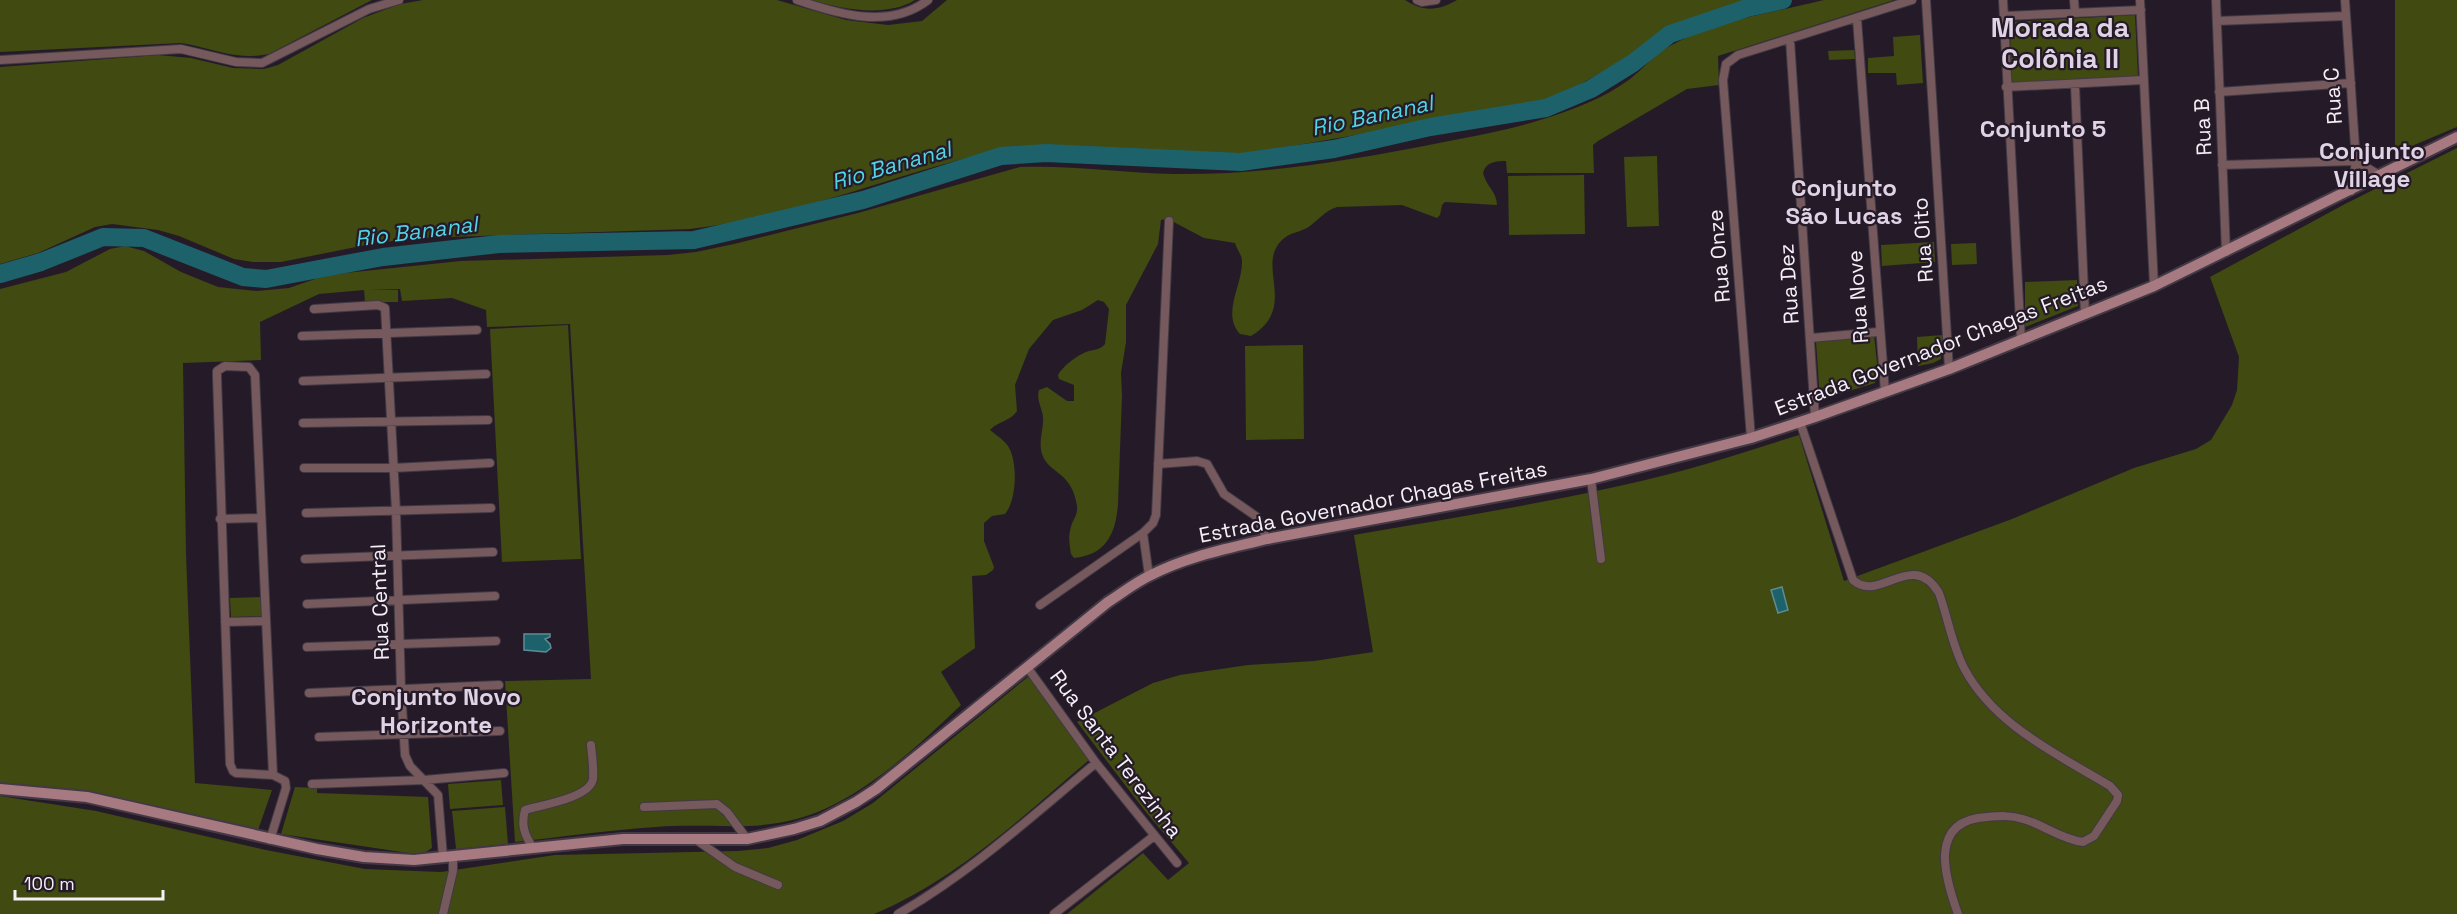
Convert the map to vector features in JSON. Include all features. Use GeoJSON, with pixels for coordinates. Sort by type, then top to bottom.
{"type":"FeatureCollection","features":[{"type":"Feature","properties":{"kind":"main road","name":"Estrada Governador Chagas Freitas"},"geometry":{"type":"LineString","coordinates":[[0,789],[87,797],[270,840],[364,856],[414,860],[623,839],[747,838],[803,827],[820,821],[856,802],[1108,602],[1149,576],[1196,556],[1267,539],[1591,479],[1751,438],[1800,422],[1949,369],[2154,286],[2457,137]]}},
{"type":"Feature","properties":{"kind":"street"},"geometry":{"type":"LineString","coordinates":[[0,60],[181,49],[236,63],[262,63],[369,9],[399,0]]}},
{"type":"Feature","properties":{"kind":"street"},"geometry":{"type":"LineString","coordinates":[[797,0],[833,12],[876,17],[904,13],[928,0]]}},
{"type":"Feature","properties":{"kind":"street"},"geometry":{"type":"LineString","coordinates":[[1417,0],[1422,2],[1437,0]]}},
{"type":"Feature","properties":{"kind":"street"},"geometry":{"type":"LineString","coordinates":[[1790,40],[1911,0]]}},
{"type":"Feature","properties":{"kind":"street","name":"Rua Oito"},"geometry":{"type":"LineString","coordinates":[[1926,0],[1949,369]]}},
{"type":"Feature","properties":{"kind":"street"},"geometry":{"type":"LineString","coordinates":[[2003,0],[2021,341]]}},
{"type":"Feature","properties":{"kind":"street"},"geometry":{"type":"LineString","coordinates":[[2074,0],[2075,14]]}},
{"type":"Feature","properties":{"kind":"street"},"geometry":{"type":"LineString","coordinates":[[2140,0],[2154,286]]}},
{"type":"Feature","properties":{"kind":"street","name":"Rua B"},"geometry":{"type":"LineString","coordinates":[[2216,0],[2226,252]]}},
{"type":"Feature","properties":{"kind":"street","name":"Rua C"},"geometry":{"type":"LineString","coordinates":[[2345,0],[2356,162],[2351,190]]}},
{"type":"Feature","properties":{"kind":"street"},"geometry":{"type":"LineString","coordinates":[[2004,16],[2141,10]]}},
{"type":"Feature","properties":{"kind":"street"},"geometry":{"type":"LineString","coordinates":[[2217,21],[2346,16]]}},
{"type":"Feature","properties":{"kind":"street","name":"Rua Nove"},"geometry":{"type":"LineString","coordinates":[[1857,19],[1884,392]]}},
{"type":"Feature","properties":{"kind":"street","name":"Rua Onze"},"geometry":{"type":"LineString","coordinates":[[1751,438],[1724,71],[1726,64],[1738,55],[1790,40]]}},
{"type":"Feature","properties":{"kind":"street","name":"Rua Dez"},"geometry":{"type":"LineString","coordinates":[[1790,40],[1815,417]]}},
{"type":"Feature","properties":{"kind":"street"},"geometry":{"type":"LineString","coordinates":[[2006,87],[2143,80]]}},
{"type":"Feature","properties":{"kind":"street"},"geometry":{"type":"LineString","coordinates":[[2219,92],[2351,83]]}},
{"type":"Feature","properties":{"kind":"street"},"geometry":{"type":"LineString","coordinates":[[2075,85],[2085,314]]}},
{"type":"Feature","properties":{"kind":"street"},"geometry":{"type":"LineString","coordinates":[[2222,165],[2356,162],[2379,175]]}},
{"type":"Feature","properties":{"kind":"street"},"geometry":{"type":"LineString","coordinates":[[1041,606],[1143,533],[1153,523],[1158,505],[1169,221]]}},
{"type":"Feature","properties":{"kind":"street"},"geometry":{"type":"LineString","coordinates":[[314,309],[384,306],[386,330]]}},
{"type":"Feature","properties":{"kind":"street"},"geometry":{"type":"LineString","coordinates":[[302,336],[386,330],[477,330]]}},
{"type":"Feature","properties":{"kind":"street","name":"Rua Central"},"geometry":{"type":"LineString","coordinates":[[386,330],[396,511],[400,689],[404,736],[408,763],[439,798],[448,857],[453,871],[443,914]]}},
{"type":"Feature","properties":{"kind":"street"},"geometry":{"type":"LineString","coordinates":[[1811,338],[1878,332]]}},
{"type":"Feature","properties":{"kind":"street"},"geometry":{"type":"LineString","coordinates":[[270,840],[286,788],[284,780],[273,775],[244,775],[231,768],[220,519],[217,370],[221,367],[245,366],[253,370],[255,375],[273,775]]}},
{"type":"Feature","properties":{"kind":"street"},"geometry":{"type":"LineString","coordinates":[[303,381],[486,374]]}},
{"type":"Feature","properties":{"kind":"street"},"geometry":{"type":"LineString","coordinates":[[303,423],[489,420]]}},
{"type":"Feature","properties":{"kind":"street"},"geometry":{"type":"LineString","coordinates":[[1800,422],[1852,580],[1870,586],[1907,574],[1925,577],[1934,584],[1965,669],[1995,710],[2024,732],[2110,786],[2118,795],[2117,801],[2094,836],[2083,842],[2068,839],[2016,817],[1981,817],[1962,824],[1948,839],[1945,853],[1947,885],[1958,914]]}},
{"type":"Feature","properties":{"kind":"street"},"geometry":{"type":"LineString","coordinates":[[1158,464],[1197,461],[1207,464],[1224,494],[1257,517],[1267,539]]}},
{"type":"Feature","properties":{"kind":"street"},"geometry":{"type":"LineString","coordinates":[[304,468],[393,468],[490,464]]}},
{"type":"Feature","properties":{"kind":"street"},"geometry":{"type":"LineString","coordinates":[[1591,479],[1601,559]]}},
{"type":"Feature","properties":{"kind":"street"},"geometry":{"type":"LineString","coordinates":[[306,513],[490,508]]}},
{"type":"Feature","properties":{"kind":"street"},"geometry":{"type":"LineString","coordinates":[[220,519],[261,518]]}},
{"type":"Feature","properties":{"kind":"street"},"geometry":{"type":"LineString","coordinates":[[1143,533],[1149,576]]}},
{"type":"Feature","properties":{"kind":"street"},"geometry":{"type":"LineString","coordinates":[[305,559],[493,552]]}},
{"type":"Feature","properties":{"kind":"street"},"geometry":{"type":"LineString","coordinates":[[307,604],[495,596]]}},
{"type":"Feature","properties":{"kind":"street"},"geometry":{"type":"LineString","coordinates":[[225,622],[265,621]]}},
{"type":"Feature","properties":{"kind":"street"},"geometry":{"type":"LineString","coordinates":[[307,647],[399,646],[496,641]]}},
{"type":"Feature","properties":{"kind":"street","name":"Rua Santa Terezinha"},"geometry":{"type":"LineString","coordinates":[[1027,667],[1096,763],[1177,863]]}},
{"type":"Feature","properties":{"kind":"street"},"geometry":{"type":"LineString","coordinates":[[309,693],[499,685]]}},
{"type":"Feature","properties":{"kind":"street"},"geometry":{"type":"LineString","coordinates":[[319,737],[404,736],[500,731]]}},
{"type":"Feature","properties":{"kind":"street"},"geometry":{"type":"LineString","coordinates":[[533,848],[525,836],[522,822],[525,810],[549,802],[572,798],[586,790],[593,782],[591,746]]}},
{"type":"Feature","properties":{"kind":"street"},"geometry":{"type":"LineString","coordinates":[[898,914],[929,896],[990,852],[1096,763]]}},
{"type":"Feature","properties":{"kind":"street"},"geometry":{"type":"LineString","coordinates":[[312,784],[424,780],[504,773]]}},
{"type":"Feature","properties":{"kind":"street"},"geometry":{"type":"LineString","coordinates":[[644,807],[717,804],[727,812],[747,838]]}},
{"type":"Feature","properties":{"kind":"street"},"geometry":{"type":"LineString","coordinates":[[1054,914],[1154,836]]}},
{"type":"Feature","properties":{"kind":"street"},"geometry":{"type":"LineString","coordinates":[[694,838],[735,867],[778,885]]}},
{"type":"Feature","properties":{"kind":"green space"},"geometry":{"type":"Polygon","coordinates":[[[0,0],[372,0],[269,54],[248,56],[180,43],[0,52],[0,0]]]}},
{"type":"Feature","properties":{"kind":"green space"},"geometry":{"type":"Polygon","coordinates":[[[423,0],[777,0],[846,20],[888,25],[922,21],[947,0],[1405,0],[1418,7],[1431,9],[1457,0],[1754,0],[1673,25],[1627,58],[1553,99],[1536,104],[1246,154],[1029,146],[1004,149],[965,159],[770,215],[730,223],[690,229],[419,238],[376,243],[281,262],[234,259],[179,236],[158,230],[112,224],[95,227],[38,253],[0,264],[0,67],[158,55],[191,58],[233,68],[264,69],[278,65],[363,18],[400,4],[423,0]]]}},
{"type":"Feature","properties":{"kind":"green space"},"geometry":{"type":"Polygon","coordinates":[[[811,0],[915,0],[891,9],[864,10],[811,0]]]}},
{"type":"Feature","properties":{"kind":"green space"},"geometry":{"type":"Polygon","coordinates":[[[1824,0],[1894,0],[1718,56],[1719,85],[1687,89],[1598,141],[1593,145],[1594,173],[1507,173],[1506,161],[1499,161],[1489,164],[1483,173],[1497,205],[1445,202],[1437,218],[1402,205],[1332,209],[1307,228],[1285,237],[1275,250],[1273,262],[1275,300],[1272,312],[1265,325],[1251,336],[1240,334],[1232,317],[1242,261],[1235,243],[1204,238],[1168,219],[1161,220],[1158,244],[1126,305],[1126,342],[1121,373],[1118,504],[1115,524],[1108,540],[1095,552],[1085,556],[1074,558],[1071,554],[1069,534],[1076,514],[1076,501],[1069,484],[1049,465],[1042,454],[1043,417],[1038,397],[1039,390],[1047,387],[1067,401],[1074,401],[1074,385],[1059,379],[1058,375],[1074,359],[1105,344],[1109,309],[1104,302],[1098,300],[1082,310],[1053,320],[1029,349],[1015,385],[1017,411],[990,430],[1004,441],[1011,453],[1015,470],[1014,490],[1005,514],[992,516],[984,523],[984,541],[994,567],[986,575],[972,576],[975,648],[941,672],[961,705],[886,772],[835,804],[812,814],[789,821],[747,826],[656,827],[515,842],[505,681],[591,679],[570,324],[487,327],[486,310],[452,298],[402,301],[400,289],[370,290],[398,290],[398,302],[365,302],[364,290],[319,294],[260,322],[261,360],[183,363],[186,554],[195,783],[272,790],[258,830],[0,785],[0,289],[66,272],[110,249],[125,246],[144,251],[181,272],[218,287],[257,291],[289,288],[318,278],[345,273],[461,261],[668,255],[696,252],[858,213],[1020,167],[1207,174],[1337,161],[1487,134],[1551,116],[1610,92],[1630,79],[1663,50],[1686,38],[1744,18],[1824,0]]]}},
{"type":"Feature","properties":{"kind":"green space"},"geometry":{"type":"Polygon","coordinates":[[[2395,0],[2457,0],[2457,127],[2395,153],[2395,0]]]}},
{"type":"Feature","properties":{"kind":"green space"},"geometry":{"type":"Polygon","coordinates":[[[2135,15],[2138,76],[2011,84],[2010,22],[2135,15]]]}},
{"type":"Feature","properties":{"kind":"green space"},"geometry":{"type":"Polygon","coordinates":[[[1920,35],[1923,83],[1897,85],[1896,73],[1868,73],[1868,58],[1894,56],[1893,37],[1920,35]]]}},
{"type":"Feature","properties":{"kind":"green space"},"geometry":{"type":"Polygon","coordinates":[[[1854,50],[1855,59],[1829,60],[1828,51],[1854,50]]]}},
{"type":"Feature","properties":{"kind":"green space"},"geometry":{"type":"Polygon","coordinates":[[[2457,148],[2457,914],[1067,914],[1143,853],[1168,880],[1189,863],[1145,811],[1077,722],[1153,683],[1180,675],[1248,665],[1314,661],[1373,652],[1354,535],[1518,506],[1641,481],[1799,435],[1844,581],[2012,519],[2134,468],[2196,449],[2211,440],[2232,405],[2237,390],[2239,357],[2210,277],[2345,204],[2457,148]]]}},
{"type":"Feature","properties":{"kind":"green space"},"geometry":{"type":"Polygon","coordinates":[[[1657,156],[1659,226],[1627,227],[1624,157],[1657,156]]]}},
{"type":"Feature","properties":{"kind":"green space"},"geometry":{"type":"Polygon","coordinates":[[[1584,175],[1585,234],[1509,235],[1508,176],[1584,175]]]}},
{"type":"Feature","properties":{"kind":"green space"},"geometry":{"type":"Polygon","coordinates":[[[1934,242],[1935,262],[1882,266],[1881,245],[1934,242]]]}},
{"type":"Feature","properties":{"kind":"green space"},"geometry":{"type":"Polygon","coordinates":[[[1976,243],[1977,264],[1952,265],[1951,244],[1976,243]]]}},
{"type":"Feature","properties":{"kind":"green space"},"geometry":{"type":"Polygon","coordinates":[[[2077,280],[2078,306],[2025,327],[2025,282],[2077,280]]]}},
{"type":"Feature","properties":{"kind":"green space"},"geometry":{"type":"Polygon","coordinates":[[[568,325],[581,559],[502,562],[490,329],[568,325]]]}},
{"type":"Feature","properties":{"kind":"green space"},"geometry":{"type":"Polygon","coordinates":[[[1874,335],[1878,372],[1875,383],[1820,400],[1816,341],[1874,335]]]}},
{"type":"Feature","properties":{"kind":"green space"},"geometry":{"type":"Polygon","coordinates":[[[1943,335],[1941,359],[1918,366],[1917,337],[1943,335]]]}},
{"type":"Feature","properties":{"kind":"green space"},"geometry":{"type":"Polygon","coordinates":[[[1303,345],[1304,439],[1246,440],[1245,346],[1303,345]]]}},
{"type":"Feature","properties":{"kind":"green space"},"geometry":{"type":"Polygon","coordinates":[[[261,597],[261,616],[231,617],[230,598],[261,597]]]}},
{"type":"Feature","properties":{"kind":"green space"},"geometry":{"type":"Polygon","coordinates":[[[1029,676],[1089,760],[987,846],[933,884],[874,914],[0,914],[0,796],[96,811],[266,850],[365,869],[441,872],[555,855],[738,851],[768,848],[797,840],[843,821],[873,803],[1029,676]]]}},
{"type":"Feature","properties":{"kind":"green space"},"geometry":{"type":"Polygon","coordinates":[[[501,780],[503,805],[450,809],[448,784],[501,780]]]}},
{"type":"Feature","properties":{"kind":"green space"},"geometry":{"type":"Polygon","coordinates":[[[295,787],[317,788],[317,793],[428,797],[432,848],[424,853],[415,854],[281,834],[295,787]]]}},
{"type":"Feature","properties":{"kind":"green space"},"geometry":{"type":"Polygon","coordinates":[[[505,807],[508,844],[456,849],[452,811],[505,807]]]}},
{"type":"Feature","properties":{"kind":"water"},"geometry":{"type":"Polygon","coordinates":[[[1782,587],[1788,610],[1778,613],[1771,590],[1782,587]]]}},
{"type":"Feature","properties":{"kind":"water"},"geometry":{"type":"Polygon","coordinates":[[[524,634],[550,634],[550,637],[545,639],[551,648],[546,652],[524,650],[524,634]]]}},
{"type":"Feature","properties":{"kind":"waterway","name":"Rio Bananal"},"geometry":{"type":"LineString","coordinates":[[0,274],[41,262],[103,237],[144,238],[243,277],[266,279],[383,257],[499,244],[694,240],[863,200],[1001,156],[1046,153],[1241,162],[1334,149],[1430,127],[1546,108],[1591,89],[1633,63],[1670,34],[1747,8],[1783,0]]}},
{"type":"Feature","properties":{"kind":"district","name":"Morada da Colônia II"},"geometry":{"type":"Point","coordinates":[2060,44]}},
{"type":"Feature","properties":{"kind":"district","name":"Conjunto 5"},"geometry":{"type":"Point","coordinates":[2043,129]}},
{"type":"Feature","properties":{"kind":"district","name":"Conjunto Village"},"geometry":{"type":"Point","coordinates":[2372,165]}},
{"type":"Feature","properties":{"kind":"district","name":"Conjunto São Lucas"},"geometry":{"type":"Point","coordinates":[1844,202]}},
{"type":"Feature","properties":{"kind":"district","name":"Conjunto Novo Horizonte"},"geometry":{"type":"Point","coordinates":[436,711]}}]}
